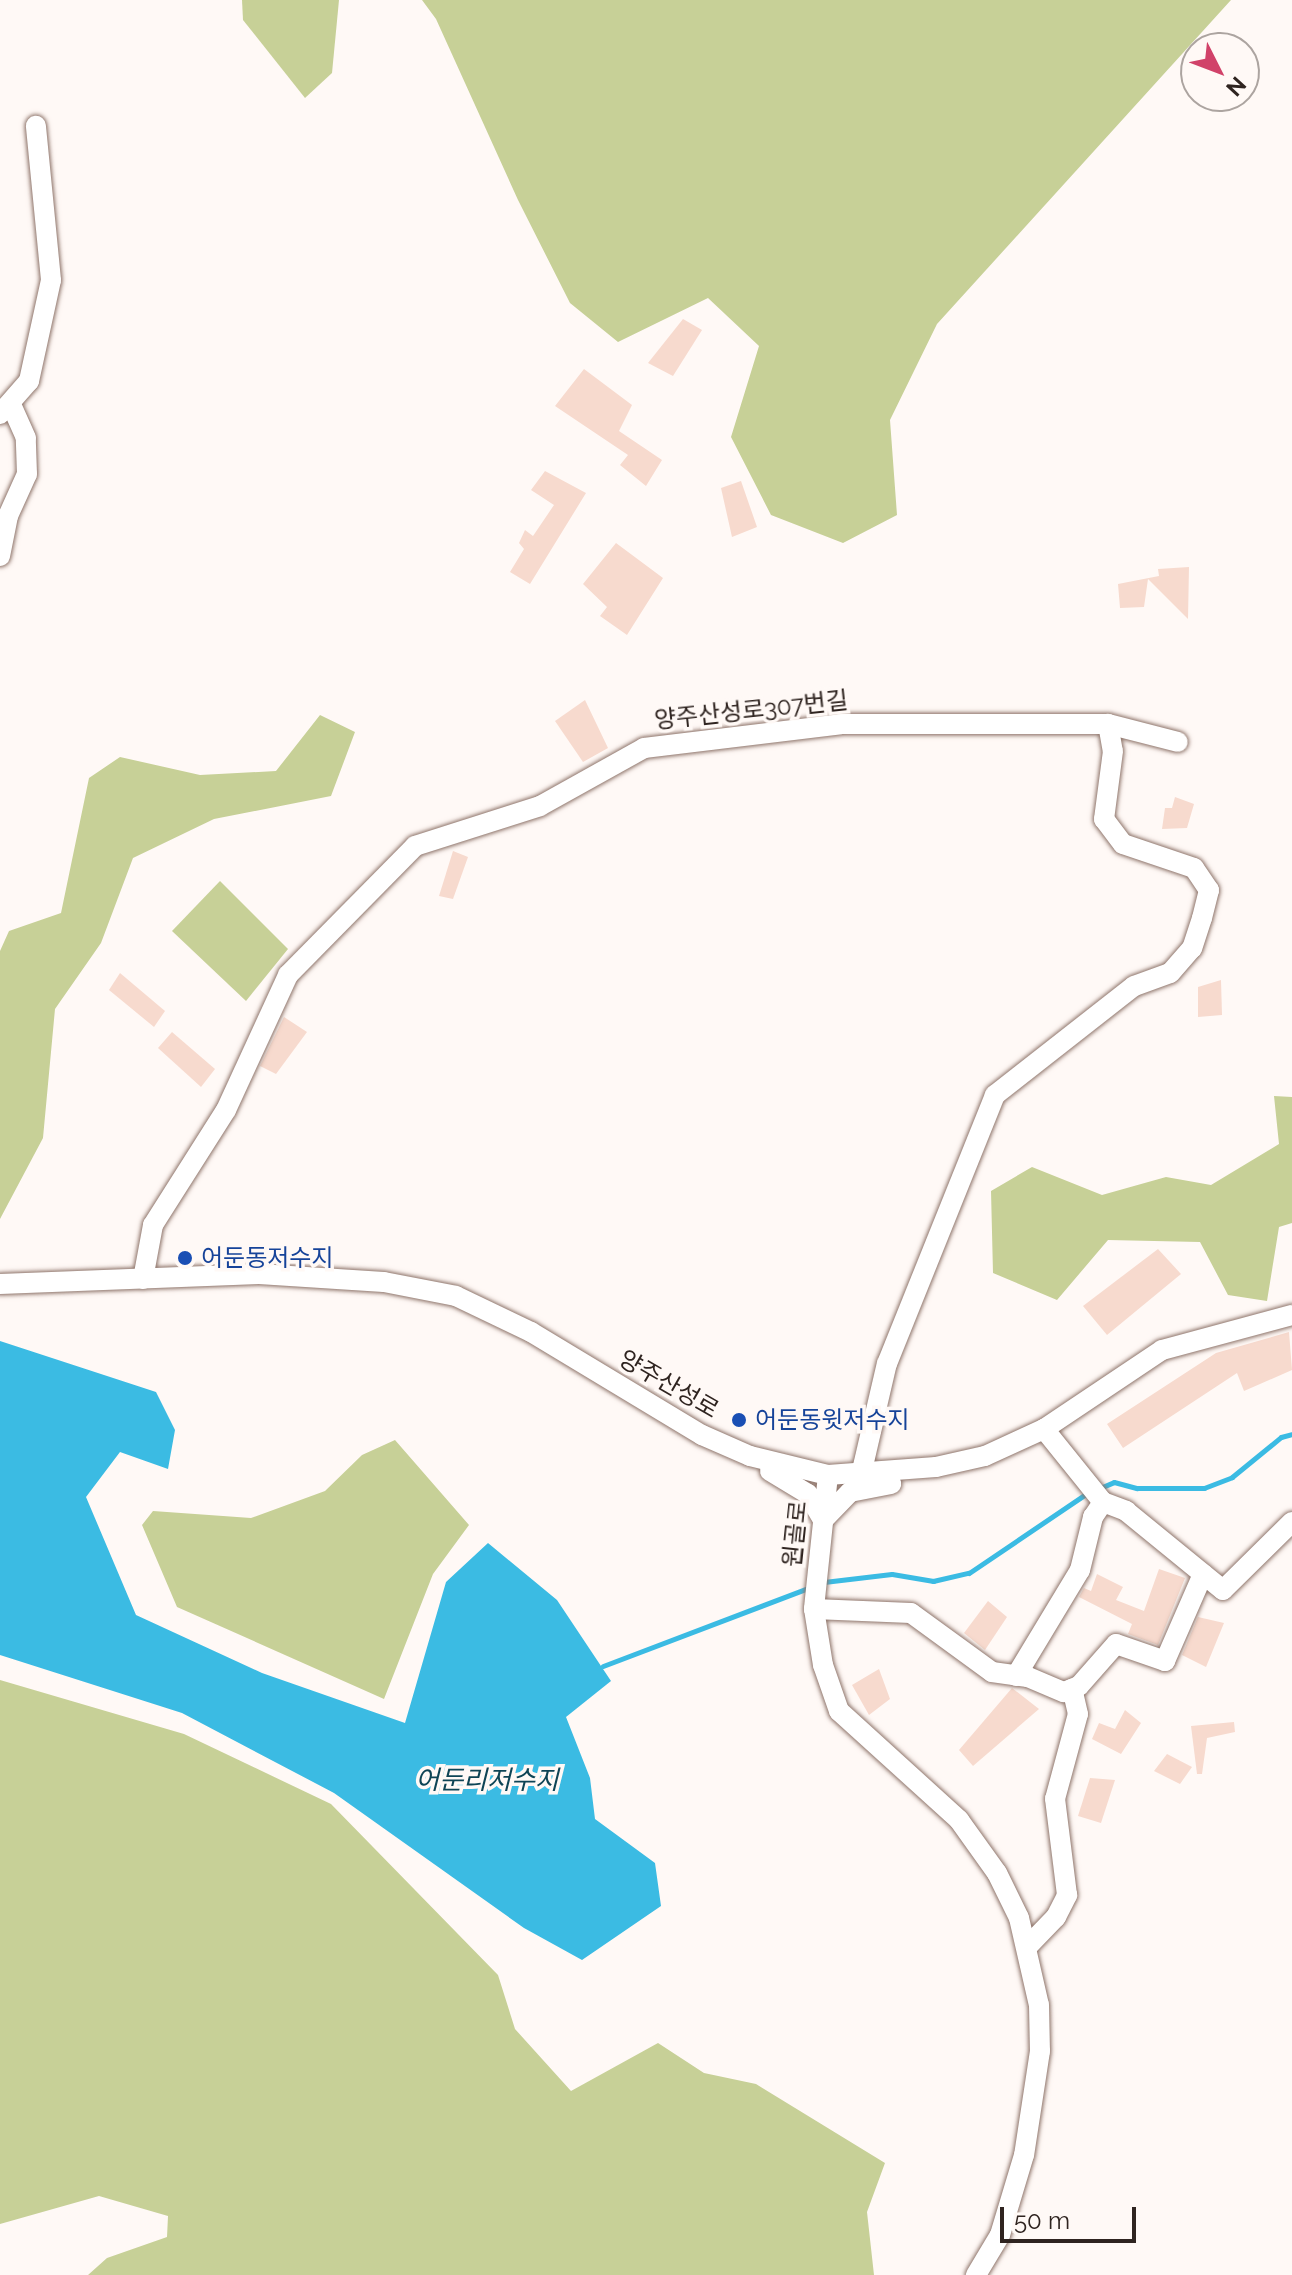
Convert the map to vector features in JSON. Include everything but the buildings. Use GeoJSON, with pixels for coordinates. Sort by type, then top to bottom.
{"type":"FeatureCollection","features":[{"type":"Feature","properties":{"kind":"street"},"geometry":{"type":"LineString","coordinates":[[0,556],[8,516],[27,474],[26,438],[5,409],[29,381],[38,357],[51,280],[36,126]]}},
{"type":"Feature","properties":{"kind":"street","name":"양주산성로307번길"},"geometry":{"type":"LineString","coordinates":[[143,1279],[153,1225],[226,1110],[288,975],[415,846],[540,806],[644,748],[841,724],[1108,724],[1178,742]]}},
{"type":"Feature","properties":{"kind":"street"},"geometry":{"type":"LineString","coordinates":[[861,1475],[887,1363],[995,1095],[1134,986],[1170,973],[1192,948],[1209,890],[1194,868],[1123,844],[1104,819],[1113,751],[1108,724]]}},
{"type":"Feature","properties":{"kind":"street","name":"양주산성로"},"geometry":{"type":"LineString","coordinates":[[0,1284],[259,1274],[384,1282],[456,1296],[531,1332],[721,1443],[828,1475],[861,1475],[936,1467],[985,1456],[1044,1429],[1162,1350],[1185,1340],[1292,1315]]}},
{"type":"Feature","properties":{"kind":"street"},"geometry":{"type":"LineString","coordinates":[[1044,1429],[1097,1494],[1126,1511],[1223,1590],[1292,1522]]}},
{"type":"Feature","properties":{"kind":"street"},"geometry":{"type":"LineString","coordinates":[[721,1443],[729,1458],[784,1475],[799,1486],[823,1520],[850,1492],[922,1477],[936,1467]]}},
{"type":"Feature","properties":{"kind":"street","name":"원골로"},"geometry":{"type":"LineString","coordinates":[[828,1475],[814,1604],[823,1665],[839,1711],[959,1820],[997,1873],[1027,1947],[1039,2005],[1040,2051],[1024,2155],[1000,2235],[976,2275]]}},
{"type":"Feature","properties":{"kind":"street"},"geometry":{"type":"LineString","coordinates":[[1016,1676],[1080,1570],[1097,1494]]}},
{"type":"Feature","properties":{"kind":"street"},"geometry":{"type":"LineString","coordinates":[[814,1604],[911,1613],[992,1672],[1016,1676],[1064,1692],[1072,1689],[1116,1644],[1165,1661],[1203,1574]]}},
{"type":"Feature","properties":{"kind":"street"},"geometry":{"type":"LineString","coordinates":[[1027,1947],[1056,1917],[1067,1895],[1055,1799],[1078,1714],[1072,1689]]}},
{"type":"Feature","properties":{"kind":"green space"},"geometry":{"type":"Polygon","coordinates":[[[242,0],[339,0],[332,73],[305,98],[243,20],[242,0]]]}},
{"type":"Feature","properties":{"kind":"green space"},"geometry":{"type":"Polygon","coordinates":[[[422,0],[1231,0],[1202,32],[1180,32],[1180,56],[937,324],[890,420],[897,515],[843,543],[771,515],[731,437],[759,346],[708,298],[618,342],[570,303],[518,200],[436,19],[422,0]]]}},
{"type":"Feature","properties":{"kind":"green space"},"geometry":{"type":"Polygon","coordinates":[[[320,715],[355,732],[331,796],[214,819],[133,858],[101,943],[55,1009],[43,1138],[0,1219],[0,951],[9,931],[61,913],[89,778],[120,757],[200,775],[276,771],[320,715]]]}},
{"type":"Feature","properties":{"kind":"green space"},"geometry":{"type":"Polygon","coordinates":[[[220,881],[288,949],[246,1001],[172,931],[220,881]]]}},
{"type":"Feature","properties":{"kind":"green space"},"geometry":{"type":"Polygon","coordinates":[[[1274,1096],[1292,1097],[1292,1223],[1279,1227],[1267,1301],[1228,1295],[1200,1242],[1108,1240],[1057,1300],[993,1273],[991,1191],[1032,1167],[1102,1195],[1166,1177],[1211,1185],[1279,1144],[1274,1096]]]}},
{"type":"Feature","properties":{"kind":"green space"},"geometry":{"type":"Polygon","coordinates":[[[395,1440],[469,1525],[433,1574],[384,1699],[177,1607],[142,1525],[153,1511],[251,1518],[325,1491],[362,1455],[395,1440]]]}},
{"type":"Feature","properties":{"kind":"green space"},"geometry":{"type":"Polygon","coordinates":[[[0,1680],[184,1734],[331,1804],[498,1975],[515,2029],[571,2091],[658,2043],[704,2073],[756,2084],[885,2163],[867,2212],[874,2275],[88,2275],[107,2258],[167,2237],[168,2216],[99,2196],[0,2224],[0,1680]]]}},
{"type":"Feature","properties":{"kind":"water","name":"어둔리저수지"},"geometry":{"type":"Polygon","coordinates":[[[0,1341],[156,1392],[175,1430],[168,1469],[120,1452],[86,1497],[136,1615],[262,1673],[405,1723],[446,1582],[488,1543],[557,1600],[611,1681],[566,1717],[590,1778],[595,1819],[655,1863],[661,1906],[582,1960],[524,1928],[334,1793],[182,1713],[0,1655],[0,1341]]]}},
{"type":"Feature","properties":{"kind":"waterway"},"geometry":{"type":"LineString","coordinates":[[1100,1488],[1114,1482],[1137,1488],[1204,1488],[1232,1477],[1281,1437],[1292,1434]]}},
{"type":"Feature","properties":{"kind":"waterway"},"geometry":{"type":"LineString","coordinates":[[824,1582],[892,1574],[933,1581],[969,1573],[1087,1493]]}},
{"type":"Feature","properties":{"kind":"waterway"},"geometry":{"type":"LineString","coordinates":[[603,1666],[811,1587]]}},
{"type":"Feature","properties":{"kind":"place","name":"어둔동저수지"},"geometry":{"type":"Point","coordinates":[185,1258]}},
{"type":"Feature","properties":{"kind":"place","name":"어둔동윗저수지"},"geometry":{"type":"Point","coordinates":[739,1420]}}]}
